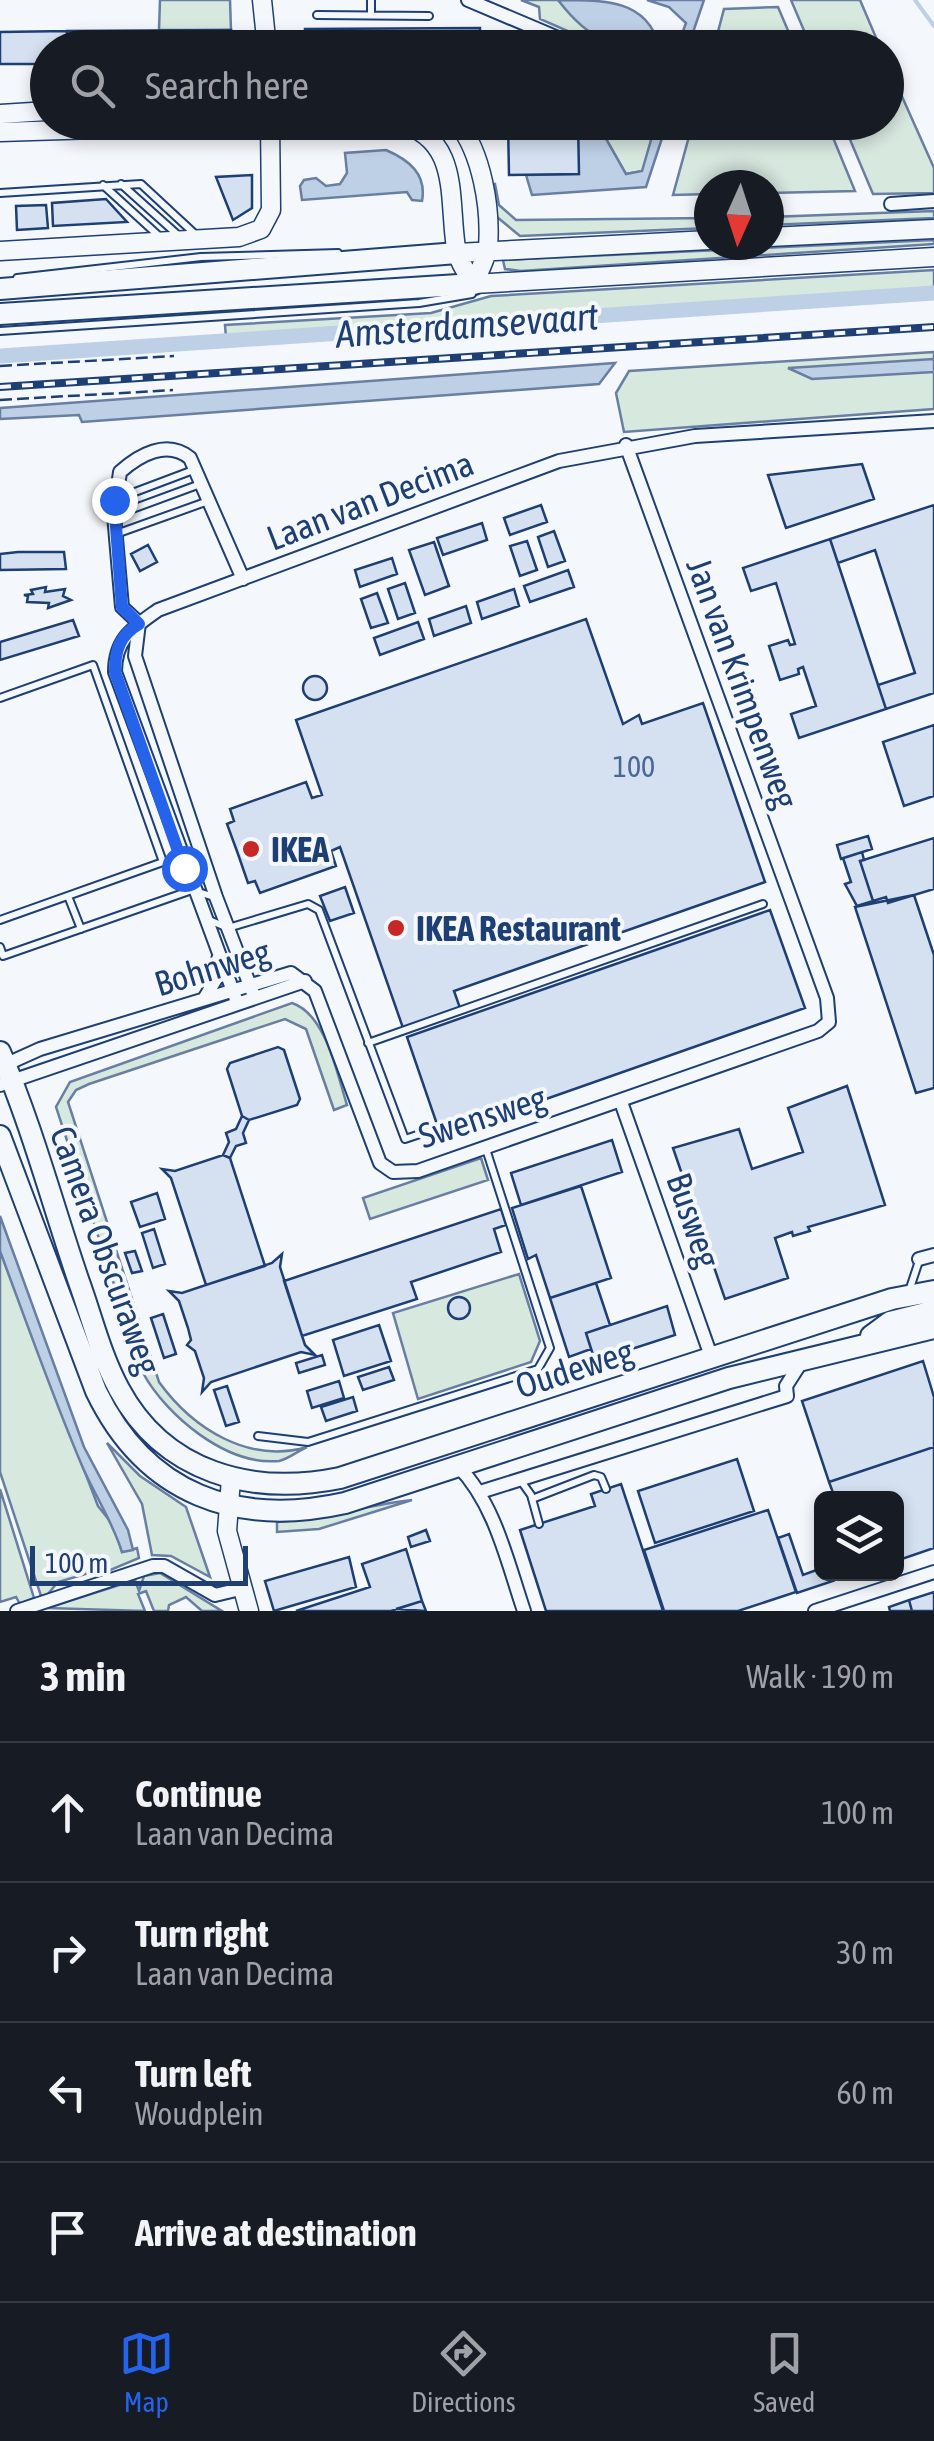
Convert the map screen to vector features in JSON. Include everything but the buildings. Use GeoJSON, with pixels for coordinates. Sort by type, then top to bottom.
{"type":"FeatureCollection","features":[{"type":"Feature","properties":{"kind":"main road"},"geometry":{"type":"LineString","coordinates":[[262,0],[265,30]]}},
{"type":"Feature","properties":{"kind":"main road"},"geometry":{"type":"LineString","coordinates":[[0,114],[30,112]]}},
{"type":"Feature","properties":{"kind":"main road"},"geometry":{"type":"LineString","coordinates":[[0,132],[30,131]]}},
{"type":"Feature","properties":{"kind":"main road"},"geometry":{"type":"LineString","coordinates":[[0,251],[250,234],[269,219],[270,140]]}},
{"type":"Feature","properties":{"kind":"main road"},"geometry":{"type":"LineString","coordinates":[[431,140],[446,160],[456,253],[474,284]]}},
{"type":"Feature","properties":{"kind":"main road"},"geometry":{"type":"LineString","coordinates":[[468,140],[476,154],[488,251],[474,284]]}},
{"type":"Feature","properties":{"kind":"main road"},"geometry":{"type":"LineString","coordinates":[[784,235],[934,229]]}},
{"type":"Feature","properties":{"kind":"main road"},"geometry":{"type":"LineString","coordinates":[[0,289],[456,253],[694,241]]}},
{"type":"Feature","properties":{"kind":"main road"},"geometry":{"type":"LineString","coordinates":[[0,314],[934,257]]}},
{"type":"Feature","properties":{"kind":"main road","name":"Camera Obscuraweg"},"geometry":{"type":"LineString","coordinates":[[4,1070],[119,1390],[154,1436],[174,1453],[231,1479]]}},
{"type":"Feature","properties":{"kind":"main road","name":"Camera Obscuraweg"},"geometry":{"type":"LineString","coordinates":[[0,1136],[108,1414],[128,1442],[160,1472],[192,1493],[228,1506]]}},
{"type":"Feature","properties":{"kind":"main road","name":"Oudeweg"},"geometry":{"type":"LineString","coordinates":[[231,1479],[283,1486],[340,1478],[711,1356],[908,1294],[934,1291]]}},
{"type":"Feature","properties":{"kind":"main road","name":"Oudeweg"},"geometry":{"type":"LineString","coordinates":[[862,1344],[890,1322],[934,1311]]}},
{"type":"Feature","properties":{"kind":"main road","name":"Oudeweg"},"geometry":{"type":"LineString","coordinates":[[228,1506],[266,1512],[317,1509],[729,1378],[934,1328]]}},
{"type":"Feature","properties":{"kind":"main road"},"geometry":{"type":"LineString","coordinates":[[231,1479],[227,1530],[249,1611]]}},
{"type":"Feature","properties":{"kind":"street"},"geometry":{"type":"LineString","coordinates":[[468,0],[535,30]]}},
{"type":"Feature","properties":{"kind":"street"},"geometry":{"type":"LineString","coordinates":[[891,204],[934,201]]}},
{"type":"Feature","properties":{"kind":"street"},"geometry":{"type":"LineString","coordinates":[[626,446],[694,436],[934,421]]}},
{"type":"Feature","properties":{"kind":"street","name":"Laan van Decima"},"geometry":{"type":"LineString","coordinates":[[139,624],[158,610],[559,461],[626,446]]}},
{"type":"Feature","properties":{"kind":"street","name":"Jan van Krimpenweg"},"geometry":{"type":"LineString","coordinates":[[622,1102],[818,1032],[829,1022],[828,998],[626,446]]}},
{"type":"Feature","properties":{"kind":"street"},"geometry":{"type":"LineString","coordinates":[[139,624],[122,607],[114,516],[120,472],[131,462],[162,450],[182,452],[198,468],[244,579]]}},
{"type":"Feature","properties":{"kind":"street"},"geometry":{"type":"LineString","coordinates":[[139,624],[127,631],[118,647],[115,672],[192,890],[235,996]]}},
{"type":"Feature","properties":{"kind":"street"},"geometry":{"type":"LineString","coordinates":[[139,624],[135,656],[216,897],[252,990]]}},
{"type":"Feature","properties":{"kind":"street"},"geometry":{"type":"LineString","coordinates":[[204,999],[216,979],[217,952]]}},
{"type":"Feature","properties":{"kind":"street","name":"Swensweg"},"geometry":{"type":"LineString","coordinates":[[305,981],[315,991],[380,1164],[393,1172],[418,1170],[622,1102]]}},
{"type":"Feature","properties":{"kind":"street","name":"Bohnweg"},"geometry":{"type":"LineString","coordinates":[[4,1070],[252,990],[305,981]]}},
{"type":"Feature","properties":{"kind":"street","name":"Bohnweg"},"geometry":{"type":"LineString","coordinates":[[4,1070],[204,999],[235,996]]}},
{"type":"Feature","properties":{"kind":"street","name":"Busweg"},"geometry":{"type":"LineString","coordinates":[[622,1102],[711,1356]]}},
{"type":"Feature","properties":{"kind":"street"},"geometry":{"type":"LineString","coordinates":[[919,1259],[934,1255]]}},
{"type":"Feature","properties":{"kind":"street"},"geometry":{"type":"LineString","coordinates":[[487,1490],[787,1396],[786,1386],[803,1359]]}},
{"type":"Feature","properties":{"kind":"street"},"geometry":{"type":"LineString","coordinates":[[458,1466],[487,1490],[524,1611]]}},
{"type":"Feature","properties":{"kind":"street"},"geometry":{"type":"LineString","coordinates":[[17,1611],[143,1568],[164,1566],[215,1595],[240,1588]]}},
{"type":"Feature","properties":{"kind":"street"},"geometry":{"type":"LineString","coordinates":[[815,1611],[934,1572]]}},
{"type":"Feature","properties":{"kind":"lane"},"geometry":{"type":"LineString","coordinates":[[371,0],[371,15]]}},
{"type":"Feature","properties":{"kind":"lane"},"geometry":{"type":"LineString","coordinates":[[317,15],[429,16]]}},
{"type":"Feature","properties":{"kind":"lane"},"geometry":{"type":"LineString","coordinates":[[120,184],[183,240]]}},
{"type":"Feature","properties":{"kind":"lane"},"geometry":{"type":"LineString","coordinates":[[0,192],[120,184],[146,187],[183,240]]}},
{"type":"Feature","properties":{"kind":"lane"},"geometry":{"type":"LineString","coordinates":[[103,185],[183,240]]}},
{"type":"Feature","properties":{"kind":"lane"},"geometry":{"type":"LineString","coordinates":[[0,281],[207,256],[349,253],[394,258]]}},
{"type":"Feature","properties":{"kind":"lane"},"geometry":{"type":"LineString","coordinates":[[0,331],[419,304],[520,284]]}},
{"type":"Feature","properties":{"kind":"lane"},"geometry":{"type":"LineString","coordinates":[[621,462],[626,446]]}},
{"type":"Feature","properties":{"kind":"lane"},"geometry":{"type":"LineString","coordinates":[[114,500],[198,468]]}},
{"type":"Feature","properties":{"kind":"lane"},"geometry":{"type":"LineString","coordinates":[[114,516],[204,482]]}},
{"type":"Feature","properties":{"kind":"lane"},"geometry":{"type":"LineString","coordinates":[[116,534],[212,499]]}},
{"type":"Feature","properties":{"kind":"lane"},"geometry":{"type":"LineString","coordinates":[[0,698],[94,665],[163,862],[0,920]]}},
{"type":"Feature","properties":{"kind":"lane"},"geometry":{"type":"LineString","coordinates":[[129,766],[148,768]]}},
{"type":"Feature","properties":{"kind":"lane"},"geometry":{"type":"LineString","coordinates":[[0,947],[4,956],[192,890],[216,897]]}},
{"type":"Feature","properties":{"kind":"lane"},"geometry":{"type":"LineString","coordinates":[[68,896],[81,929]]}},
{"type":"Feature","properties":{"kind":"lane"},"geometry":{"type":"LineString","coordinates":[[204,918],[228,928],[308,904],[319,910],[406,1139],[456,1122]]}},
{"type":"Feature","properties":{"kind":"lane"},"geometry":{"type":"LineString","coordinates":[[368,1043],[764,904]]}},
{"type":"Feature","properties":{"kind":"lane"},"geometry":{"type":"LineString","coordinates":[[258,1436],[308,1442],[538,1368],[550,1348],[486,1147]]}},
{"type":"Feature","properties":{"kind":"lane"},"geometry":{"type":"LineString","coordinates":[[908,1294],[919,1259]]}},
{"type":"Feature","properties":{"kind":"lane"},"geometry":{"type":"LineString","coordinates":[[532,1499],[594,1475],[606,1489]]}},
{"type":"Feature","properties":{"kind":"lane"},"geometry":{"type":"LineString","coordinates":[[521,1481],[540,1524]]}},
{"type":"Feature","properties":{"kind":"shaded area"},"geometry":{"type":"Polygon","coordinates":[[[160,0],[230,0],[231,30],[159,30],[160,0]]]}},
{"type":"Feature","properties":{"kind":"shaded area"},"geometry":{"type":"Polygon","coordinates":[[[521,0],[558,0],[587,30],[565,30],[540,19],[539,7],[521,0]]]}},
{"type":"Feature","properties":{"kind":"shaded area"},"geometry":{"type":"Polygon","coordinates":[[[791,0],[860,0],[873,30],[804,30],[791,0]]]}},
{"type":"Feature","properties":{"kind":"shaded area"},"geometry":{"type":"Polygon","coordinates":[[[778,7],[788,30],[718,30],[724,9],[778,7]]]}},
{"type":"Feature","properties":{"kind":"shaded area"},"geometry":{"type":"Polygon","coordinates":[[[904,101],[934,168],[934,193],[873,194],[850,140],[904,140],[904,101]]]}},
{"type":"Feature","properties":{"kind":"shaded area"},"geometry":{"type":"Polygon","coordinates":[[[607,140],[651,140],[643,171],[626,174],[607,140]]]}},
{"type":"Feature","properties":{"kind":"shaded area"},"geometry":{"type":"Polygon","coordinates":[[[688,140],[834,140],[855,191],[784,193],[784,170],[694,170],[694,194],[673,195],[688,140]]]}},
{"type":"Feature","properties":{"kind":"shaded area"},"geometry":{"type":"Polygon","coordinates":[[[495,184],[499,205],[516,220],[694,218],[694,229],[520,236],[497,217],[491,185],[495,184]]]}},
{"type":"Feature","properties":{"kind":"shaded area"},"geometry":{"type":"Polygon","coordinates":[[[934,211],[934,218],[784,224],[784,216],[934,211]]]}},
{"type":"Feature","properties":{"kind":"shaded area"},"geometry":{"type":"Polygon","coordinates":[[[934,240],[934,244],[784,254],[784,247],[934,240]]]}},
{"type":"Feature","properties":{"kind":"shaded area"},"geometry":{"type":"Polygon","coordinates":[[[694,251],[694,260],[521,271],[505,269],[503,260],[694,251]]]}},
{"type":"Feature","properties":{"kind":"shaded area"},"geometry":{"type":"Polygon","coordinates":[[[934,270],[934,290],[226,338],[225,325],[431,313],[491,296],[934,270]]]}},
{"type":"Feature","properties":{"kind":"shaded area"},"geometry":{"type":"Polygon","coordinates":[[[934,352],[934,409],[624,432],[616,393],[629,371],[934,352]]]}},
{"type":"Feature","properties":{"kind":"shaded area"},"geometry":{"type":"Polygon","coordinates":[[[292,1003],[304,1009],[322,1032],[347,1105],[334,1110],[306,1029],[285,1019],[89,1084],[76,1090],[68,1102],[159,1382],[188,1414],[224,1439],[264,1451],[307,1447],[279,1461],[259,1460],[239,1455],[200,1435],[166,1405],[143,1373],[56,1107],[70,1082],[292,1003]]]}},
{"type":"Feature","properties":{"kind":"shaded area"},"geometry":{"type":"Polygon","coordinates":[[[481,1158],[488,1180],[370,1219],[363,1198],[481,1158]]]}},
{"type":"Feature","properties":{"kind":"shaded area"},"geometry":{"type":"Polygon","coordinates":[[[0,1251],[98,1506],[114,1526],[122,1552],[137,1548],[139,1558],[101,1574],[99,1570],[58,1582],[47,1595],[41,1596],[0,1472],[0,1251]]]}},
{"type":"Feature","properties":{"kind":"shaded area"},"geometry":{"type":"Polygon","coordinates":[[[519,1274],[540,1341],[531,1362],[418,1399],[393,1313],[519,1274]]]}},
{"type":"Feature","properties":{"kind":"shaded area"},"geometry":{"type":"Polygon","coordinates":[[[107,1443],[140,1476],[186,1507],[210,1577],[171,1556],[152,1555],[142,1504],[107,1443]]]}},
{"type":"Feature","properties":{"kind":"shaded area"},"geometry":{"type":"Polygon","coordinates":[[[0,1489],[34,1598],[20,1604],[16,1597],[0,1602],[0,1489]]]}},
{"type":"Feature","properties":{"kind":"shaded area"},"geometry":{"type":"Polygon","coordinates":[[[412,1500],[319,1529],[277,1532],[277,1522],[412,1500]]]}},
{"type":"Feature","properties":{"kind":"shaded area"},"geometry":{"type":"Polygon","coordinates":[[[160,1573],[222,1611],[202,1611],[186,1597],[169,1605],[168,1611],[154,1611],[146,1591],[138,1594],[145,1611],[47,1608],[135,1580],[139,1591],[144,1576],[160,1573]]]}},
{"type":"Feature","properties":{"kind":"water"},"geometry":{"type":"Polygon","coordinates":[[[558,0],[608,2],[634,11],[653,30],[587,30],[558,0]]]}},
{"type":"Feature","properties":{"kind":"water"},"geometry":{"type":"Polygon","coordinates":[[[647,0],[704,0],[694,30],[683,30],[686,23],[669,7],[647,0]]]}},
{"type":"Feature","properties":{"kind":"water"},"geometry":{"type":"Polygon","coordinates":[[[578,140],[607,140],[626,174],[642,171],[651,140],[661,140],[646,187],[532,195],[526,175],[578,174],[578,140]]]}},
{"type":"Feature","properties":{"kind":"water"},"geometry":{"type":"Polygon","coordinates":[[[386,150],[402,158],[419,176],[422,201],[412,200],[407,192],[302,200],[300,186],[304,180],[316,178],[326,186],[340,184],[347,173],[345,153],[386,150]]]}},
{"type":"Feature","properties":{"kind":"water"},"geometry":{"type":"Polygon","coordinates":[[[934,359],[934,372],[812,379],[788,368],[934,359]]]}},
{"type":"Feature","properties":{"kind":"water"},"geometry":{"type":"Polygon","coordinates":[[[615,363],[599,384],[82,422],[79,415],[0,419],[0,408],[615,363]]]}},
{"type":"Feature","properties":{"kind":"water"},"geometry":{"type":"Polygon","coordinates":[[[0,1216],[84,1447],[128,1530],[133,1550],[122,1552],[69,1435],[0,1251],[0,1216]]]}},
{"type":"Feature","properties":{"kind":"waterway"},"geometry":{"type":"LineString","coordinates":[[915,0],[934,26]]}},
{"type":"Feature","properties":{"kind":"waterway","name":"Amsterdamsevaart"},"geometry":{"type":"LineString","coordinates":[[0,356],[934,293]]}},
{"type":"Feature","properties":{"kind":"railway"},"geometry":{"type":"LineString","coordinates":[[0,387],[934,327]]}},
{"type":"Feature","properties":{"kind":"fence"},"geometry":{"type":"LineString","coordinates":[[0,366],[174,356]]}},
{"type":"Feature","properties":{"kind":"fence"},"geometry":{"type":"LineString","coordinates":[[0,400],[173,390]]}},
{"type":"Feature","properties":{"kind":"place","name":"IKEA"},"geometry":{"type":"Point","coordinates":[251,849]}},
{"type":"Feature","properties":{"kind":"place","name":"IKEA Restaurant"},"geometry":{"type":"Point","coordinates":[396,928]}},
{"type":"Feature","properties":{"kind":"route"},"geometry":{"type":"LineString","coordinates":[[114,500],[122,607],[139,624],[127,631],[118,647],[115,672],[184,868]]}}]}
